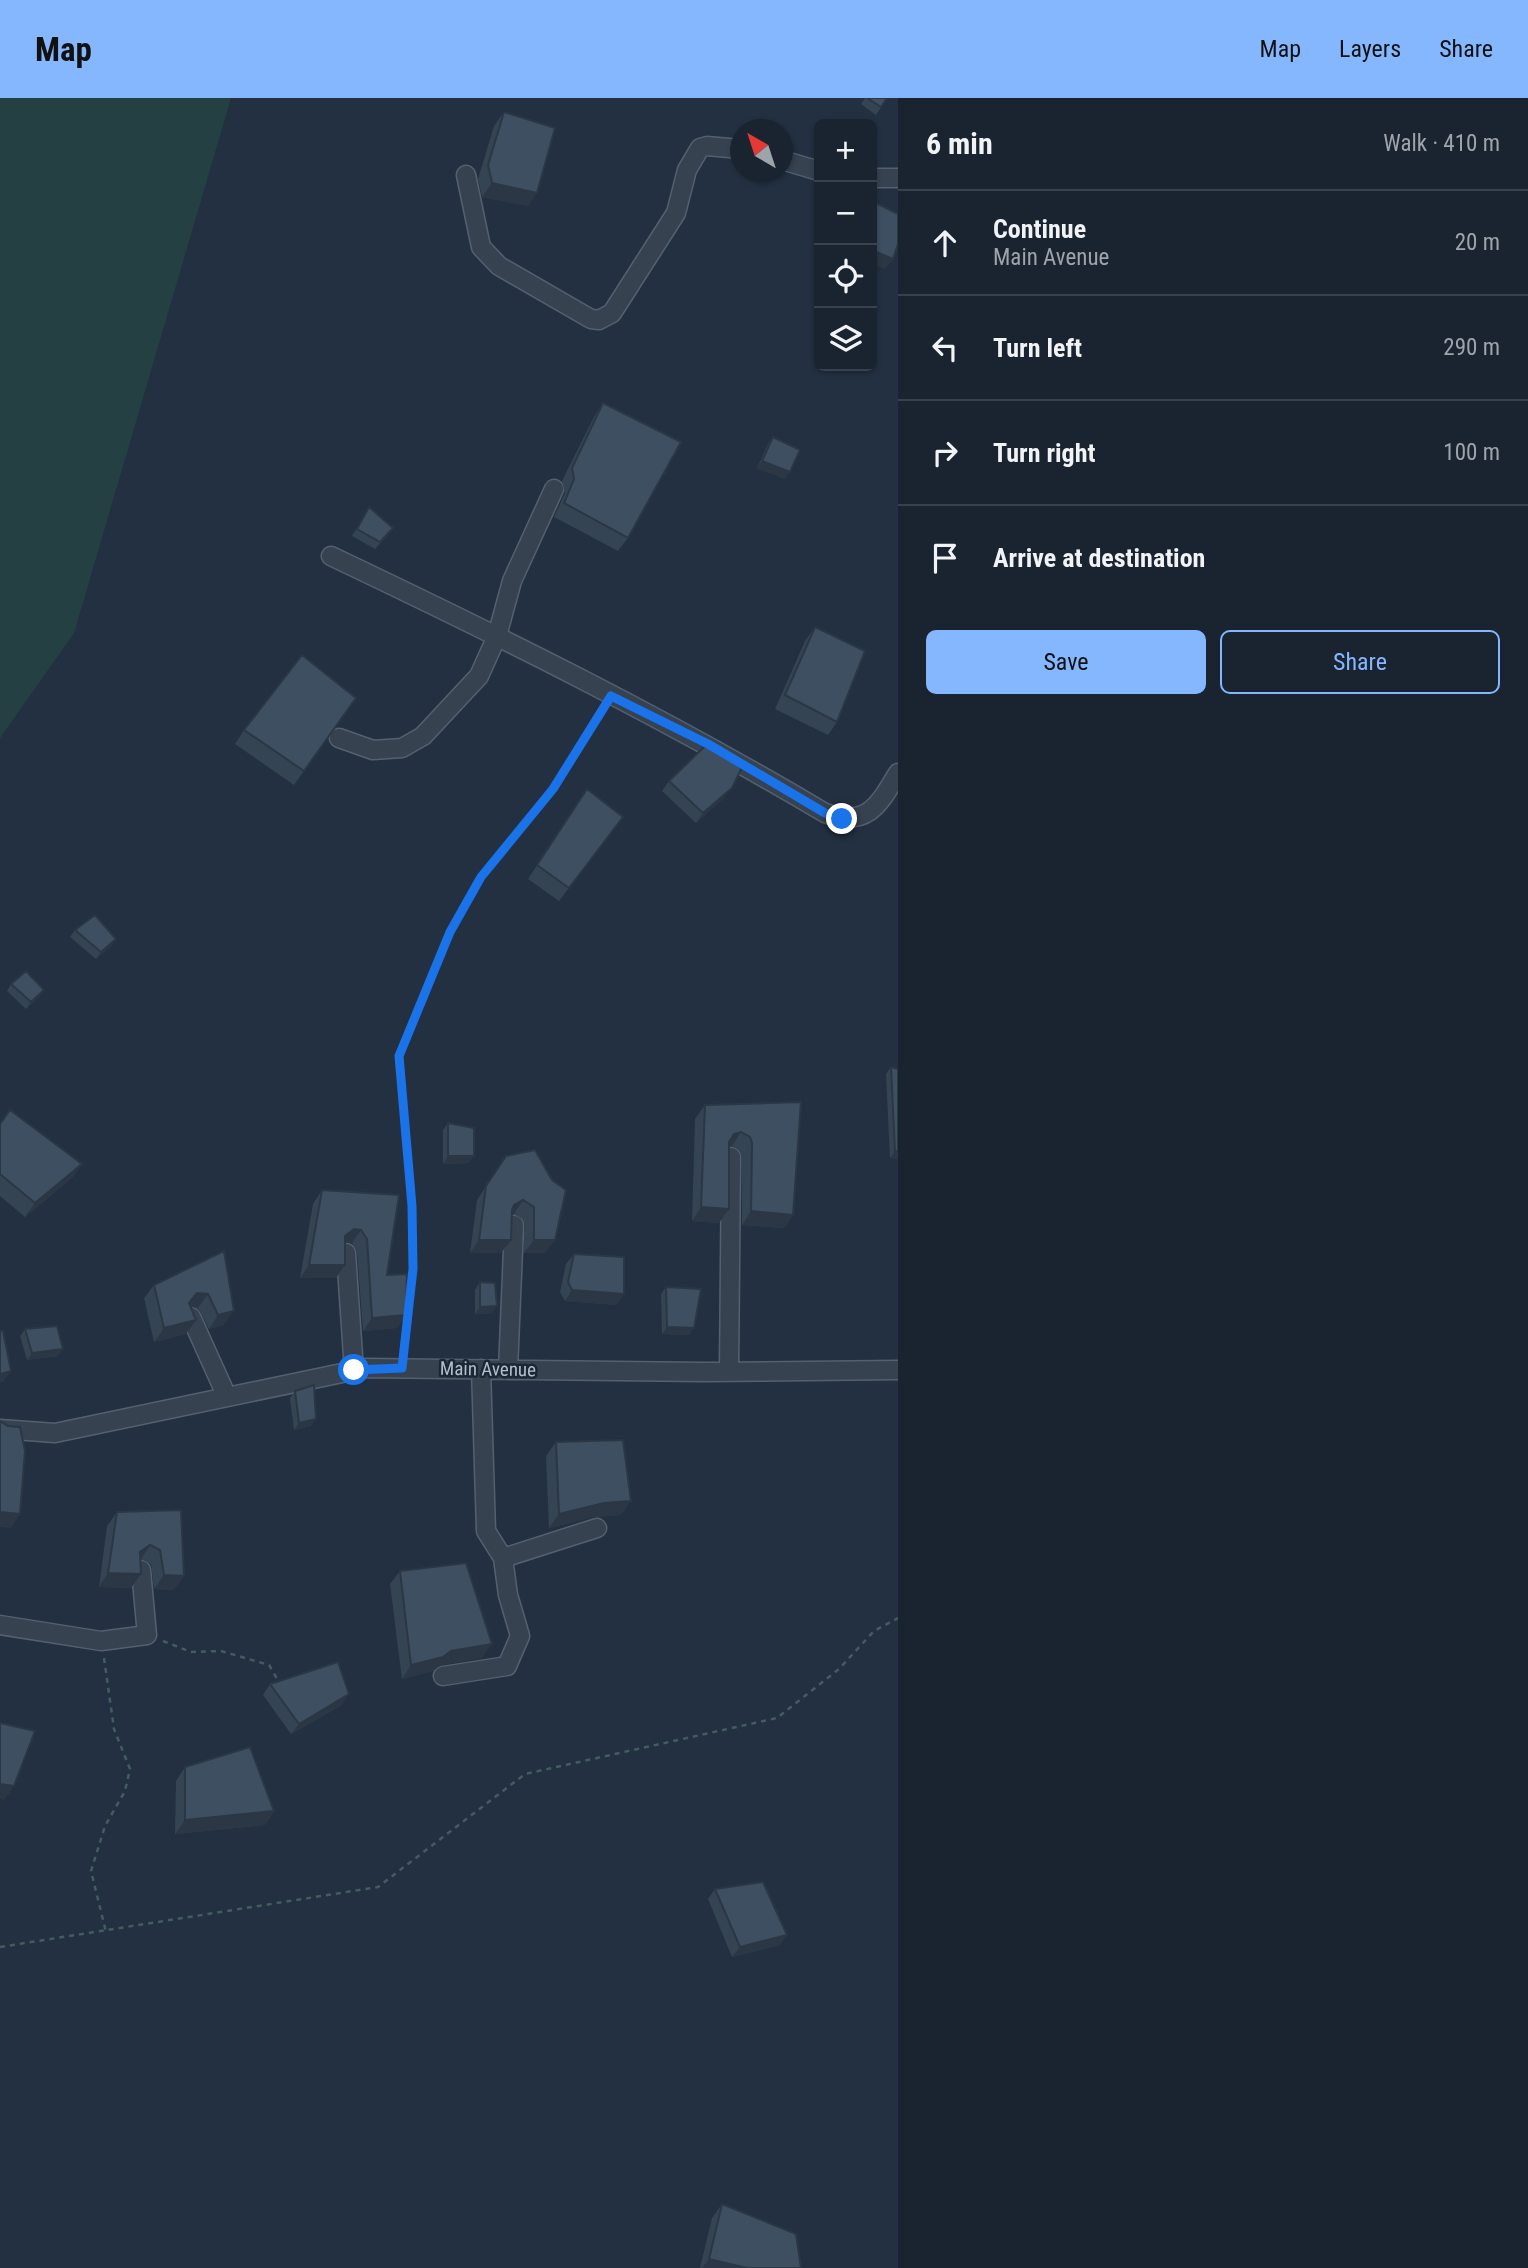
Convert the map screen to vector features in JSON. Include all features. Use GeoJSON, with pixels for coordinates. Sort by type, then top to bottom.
{"type":"FeatureCollection","features":[{"type":"Feature","properties":{"kind":"street"},"geometry":{"type":"LineString","coordinates":[[466,175],[481,247],[499,266],[591,319],[599,320],[612,313],[676,213],[687,170],[700,148],[730,148]]}},
{"type":"Feature","properties":{"kind":"street"},"geometry":{"type":"LineString","coordinates":[[793,163],[814,170]]}},
{"type":"Feature","properties":{"kind":"street"},"geometry":{"type":"LineString","coordinates":[[877,178],[898,178]]}},
{"type":"Feature","properties":{"kind":"street"},"geometry":{"type":"LineString","coordinates":[[339,738],[373,750],[402,748],[424,736],[479,677],[497,636],[512,582],[554,489]]}},
{"type":"Feature","properties":{"kind":"street"},"geometry":{"type":"LineString","coordinates":[[331,556],[497,636],[708,744],[825,813],[842,819],[858,818],[872,810],[884,797],[898,773]]}},
{"type":"Feature","properties":{"kind":"street"},"geometry":{"type":"LineString","coordinates":[[729,1371],[731,1157]]}},
{"type":"Feature","properties":{"kind":"street"},"geometry":{"type":"LineString","coordinates":[[508,1370],[514,1225]]}},
{"type":"Feature","properties":{"kind":"street"},"geometry":{"type":"LineString","coordinates":[[346,1253],[354,1370]]}},
{"type":"Feature","properties":{"kind":"street"},"geometry":{"type":"LineString","coordinates":[[191,1317],[227,1397]]}},
{"type":"Feature","properties":{"kind":"street"},"geometry":{"type":"LineString","coordinates":[[443,1676],[506,1666],[520,1636],[508,1595],[503,1559],[486,1531],[481,1369]]}},
{"type":"Feature","properties":{"kind":"street","name":"Main Avenue"},"geometry":{"type":"LineString","coordinates":[[0,1429],[55,1433],[354,1370],[898,1370]]}},
{"type":"Feature","properties":{"kind":"street"},"geometry":{"type":"LineString","coordinates":[[503,1559],[597,1528]]}},
{"type":"Feature","properties":{"kind":"street"},"geometry":{"type":"LineString","coordinates":[[0,1625],[101,1641],[146,1636],[141,1570]]}},
{"type":"Feature","properties":{"kind":"path"},"geometry":{"type":"LineString","coordinates":[[402,1368],[413,1269],[412,1206],[399,1056],[450,932],[481,877],[553,789],[611,696]]}},
{"type":"Feature","properties":{"kind":"path"},"geometry":{"type":"LineString","coordinates":[[0,1947],[106,1933],[378,1887],[525,1774],[777,1718],[839,1669],[874,1632],[898,1618]]}},
{"type":"Feature","properties":{"kind":"path"},"geometry":{"type":"LineString","coordinates":[[146,1636],[191,1652],[221,1651],[268,1665],[281,1686]]}},
{"type":"Feature","properties":{"kind":"path"},"geometry":{"type":"LineString","coordinates":[[101,1641],[114,1729],[130,1769],[125,1791],[105,1826],[92,1871],[106,1933]]}},
{"type":"Feature","properties":{"kind":"green space"},"geometry":{"type":"Polygon","coordinates":[[[0,98],[231,98],[74,633],[0,738],[0,98]]]}},
{"type":"Feature","properties":{"kind":"building"},"geometry":{"type":"Polygon","coordinates":[[[867,98],[887,98],[881,107],[867,98]]]}},
{"type":"Feature","properties":{"kind":"building"},"geometry":{"type":"Polygon","coordinates":[[[504,112],[555,128],[537,193],[492,183],[488,165],[504,112]]]}},
{"type":"Feature","properties":{"kind":"building"},"geometry":{"type":"Polygon","coordinates":[[[877,204],[898,214],[898,244],[893,259],[877,252],[877,204]]]}},
{"type":"Feature","properties":{"kind":"building"},"geometry":{"type":"Polygon","coordinates":[[[603,403],[681,442],[628,538],[564,503],[574,479],[572,468],[603,403]]]}},
{"type":"Feature","properties":{"kind":"building"},"geometry":{"type":"Polygon","coordinates":[[[773,437],[800,450],[790,472],[762,461],[773,437]]]}},
{"type":"Feature","properties":{"kind":"building"},"geometry":{"type":"Polygon","coordinates":[[[369,507],[393,528],[380,542],[357,529],[369,507]]]}},
{"type":"Feature","properties":{"kind":"building"},"geometry":{"type":"Polygon","coordinates":[[[815,627],[865,651],[837,722],[785,695],[815,627]]]}},
{"type":"Feature","properties":{"kind":"building"},"geometry":{"type":"Polygon","coordinates":[[[302,655],[356,698],[304,771],[244,730],[302,655]]]}},
{"type":"Feature","properties":{"kind":"building"},"geometry":{"type":"Polygon","coordinates":[[[707,744],[742,767],[732,788],[703,813],[669,781],[707,744]]]}},
{"type":"Feature","properties":{"kind":"building"},"geometry":{"type":"Polygon","coordinates":[[[587,789],[623,817],[569,888],[537,865],[587,789]]]}},
{"type":"Feature","properties":{"kind":"building"},"geometry":{"type":"Polygon","coordinates":[[[95,915],[116,939],[101,952],[75,930],[95,915]]]}},
{"type":"Feature","properties":{"kind":"building"},"geometry":{"type":"Polygon","coordinates":[[[26,971],[44,990],[31,1002],[11,984],[26,971]]]}},
{"type":"Feature","properties":{"kind":"building"},"geometry":{"type":"Polygon","coordinates":[[[891,1067],[898,1069],[898,1151],[895,1151],[891,1067]]]}},
{"type":"Feature","properties":{"kind":"building"},"geometry":{"type":"Polygon","coordinates":[[[801,1102],[793,1215],[751,1211],[752,1143],[750,1137],[741,1132],[734,1134],[729,1142],[729,1209],[701,1207],[705,1105],[801,1102]]]}},
{"type":"Feature","properties":{"kind":"building"},"geometry":{"type":"Polygon","coordinates":[[[10,1110],[82,1164],[35,1203],[0,1174],[0,1124],[10,1110]]]}},
{"type":"Feature","properties":{"kind":"building"},"geometry":{"type":"Polygon","coordinates":[[[448,1123],[474,1128],[474,1156],[448,1156],[448,1123]]]}},
{"type":"Feature","properties":{"kind":"building"},"geometry":{"type":"Polygon","coordinates":[[[535,1150],[552,1180],[566,1190],[555,1240],[534,1240],[534,1207],[523,1200],[514,1205],[512,1210],[511,1240],[479,1240],[486,1186],[506,1156],[535,1150]]]}},
{"type":"Feature","properties":{"kind":"building"},"geometry":{"type":"Polygon","coordinates":[[[322,1190],[399,1195],[387,1275],[407,1274],[406,1315],[372,1318],[367,1239],[361,1230],[354,1229],[345,1236],[345,1265],[309,1265],[322,1190]]]}},
{"type":"Feature","properties":{"kind":"building"},"geometry":{"type":"Polygon","coordinates":[[[224,1251],[234,1311],[218,1315],[208,1294],[197,1293],[189,1303],[196,1320],[164,1328],[154,1285],[224,1251]]]}},
{"type":"Feature","properties":{"kind":"building"},"geometry":{"type":"Polygon","coordinates":[[[574,1254],[624,1257],[624,1294],[572,1290],[568,1282],[574,1254]]]}},
{"type":"Feature","properties":{"kind":"building"},"geometry":{"type":"Polygon","coordinates":[[[480,1282],[495,1283],[497,1306],[480,1307],[480,1282]]]}},
{"type":"Feature","properties":{"kind":"building"},"geometry":{"type":"Polygon","coordinates":[[[666,1287],[701,1289],[694,1328],[667,1327],[666,1287]]]}},
{"type":"Feature","properties":{"kind":"building"},"geometry":{"type":"Polygon","coordinates":[[[57,1326],[63,1349],[32,1353],[25,1329],[57,1326]]]}},
{"type":"Feature","properties":{"kind":"building"},"geometry":{"type":"Polygon","coordinates":[[[0,1331],[3,1331],[11,1371],[0,1374],[0,1331]]]}},
{"type":"Feature","properties":{"kind":"building"},"geometry":{"type":"Polygon","coordinates":[[[314,1385],[316,1419],[299,1423],[295,1391],[314,1385]]]}},
{"type":"Feature","properties":{"kind":"building"},"geometry":{"type":"Polygon","coordinates":[[[0,1421],[8,1426],[20,1427],[25,1451],[20,1514],[0,1512],[0,1421]]]}},
{"type":"Feature","properties":{"kind":"building"},"geometry":{"type":"Polygon","coordinates":[[[623,1440],[631,1501],[604,1503],[559,1514],[556,1442],[623,1440]]]}},
{"type":"Feature","properties":{"kind":"building"},"geometry":{"type":"Polygon","coordinates":[[[181,1510],[184,1576],[164,1575],[160,1550],[150,1545],[140,1552],[141,1574],[108,1573],[117,1512],[181,1510]]]}},
{"type":"Feature","properties":{"kind":"building"},"geometry":{"type":"Polygon","coordinates":[[[466,1563],[492,1644],[451,1651],[443,1657],[411,1665],[400,1571],[466,1563]]]}},
{"type":"Feature","properties":{"kind":"building"},"geometry":{"type":"Polygon","coordinates":[[[338,1662],[349,1694],[299,1724],[270,1684],[338,1662]]]}},
{"type":"Feature","properties":{"kind":"building"},"geometry":{"type":"Polygon","coordinates":[[[0,1723],[35,1731],[14,1786],[0,1784],[0,1723]]]}},
{"type":"Feature","properties":{"kind":"building"},"geometry":{"type":"Polygon","coordinates":[[[250,1747],[274,1811],[185,1820],[185,1767],[250,1747]]]}},
{"type":"Feature","properties":{"kind":"building"},"geometry":{"type":"Polygon","coordinates":[[[763,1882],[787,1935],[740,1947],[715,1889],[763,1882]]]}},
{"type":"Feature","properties":{"kind":"building"},"geometry":{"type":"Polygon","coordinates":[[[722,2204],[796,2234],[801,2268],[747,2268],[709,2259],[722,2204]]]}},
{"type":"Feature","properties":{"kind":"route"},"geometry":{"type":"LineString","coordinates":[[354,1370],[402,1368],[413,1269],[412,1206],[399,1056],[450,932],[481,877],[553,789],[611,696],[708,744],[825,813],[842,819]]}}]}
